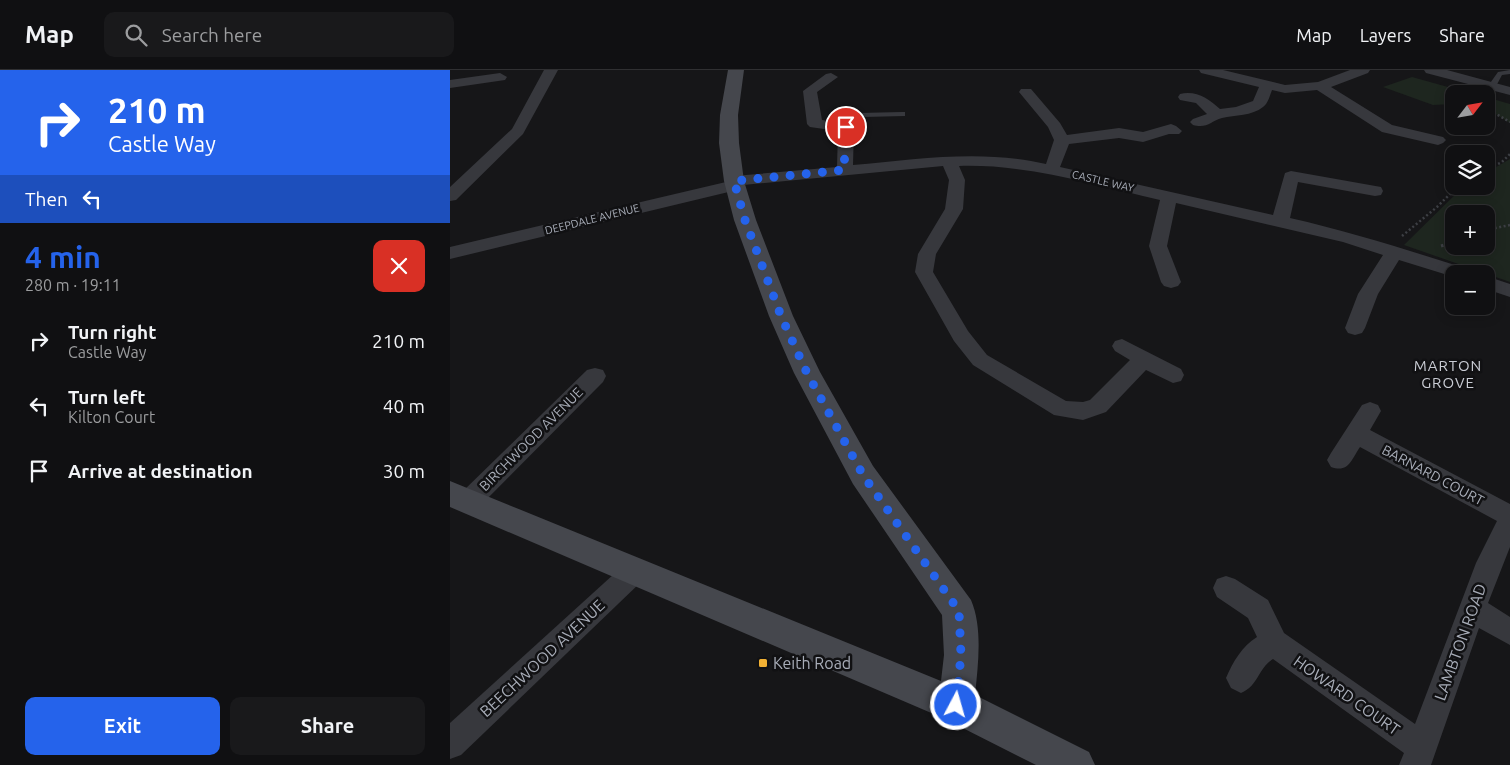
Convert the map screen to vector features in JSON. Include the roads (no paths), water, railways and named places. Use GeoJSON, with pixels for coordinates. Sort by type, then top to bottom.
{"type":"FeatureCollection","features":[{"type":"Feature","properties":{"kind":"street"},"geometry":{"type":"LineString","coordinates":[[450,196],[518,131],[551,70]]}},
{"type":"Feature","properties":{"kind":"street"},"geometry":{"type":"LineString","coordinates":[[736,70],[729,115],[729,143],[734,183],[745,220],[781,316],[807,373],[863,475],[959,611],[961,655],[956,705]]}},
{"type":"Feature","properties":{"kind":"street"},"geometry":{"type":"LineString","coordinates":[[1206,70],[1266,86],[1285,89],[1320,86],[1363,70]]}},
{"type":"Feature","properties":{"kind":"street"},"geometry":{"type":"LineString","coordinates":[[1433,70],[1488,85]]}},
{"type":"Feature","properties":{"kind":"street"},"geometry":{"type":"LineString","coordinates":[[450,84],[500,77]]}},
{"type":"Feature","properties":{"kind":"street"},"geometry":{"type":"LineString","coordinates":[[831,77],[810,91],[816,124],[846,127],[844,170]]}},
{"type":"Feature","properties":{"kind":"street"},"geometry":{"type":"LineString","coordinates":[[1198,122],[1209,120],[1216,114],[1237,112],[1259,104],[1266,86]]}},
{"type":"Feature","properties":{"kind":"street"},"geometry":{"type":"LineString","coordinates":[[1320,86],[1387,129],[1438,140]]}},
{"type":"Feature","properties":{"kind":"street"},"geometry":{"type":"LineString","coordinates":[[1495,87],[1510,91]]}},
{"type":"Feature","properties":{"kind":"street"},"geometry":{"type":"LineString","coordinates":[[1026,92],[1055,126],[1062,140],[1057,158],[1051,169]]}},
{"type":"Feature","properties":{"kind":"street"},"geometry":{"type":"LineString","coordinates":[[1185,98],[1201,100],[1216,114]]}},
{"type":"Feature","properties":{"kind":"street"},"geometry":{"type":"LineString","coordinates":[[1062,140],[1119,133],[1143,137],[1171,129],[1174,131]]}},
{"type":"Feature","properties":{"kind":"street","name":"CASTLE WAY"},"geometry":{"type":"LineString","coordinates":[[734,183],[844,170],[949,161],[992,160],[1051,169],[1347,236],[1445,268]]}},
{"type":"Feature","properties":{"kind":"street"},"geometry":{"type":"LineString","coordinates":[[949,161],[957,180],[954,209],[927,254],[924,272],[961,336],[980,360],[1062,409],[1083,411],[1098,406],[1144,359]]}},
{"type":"Feature","properties":{"kind":"street"},"geometry":{"type":"LineString","coordinates":[[1280,222],[1291,176],[1375,191]]}},
{"type":"Feature","properties":{"kind":"street","name":"DEEPDALE AVENUE"},"geometry":{"type":"LineString","coordinates":[[450,253],[734,183]]}},
{"type":"Feature","properties":{"kind":"street"},"geometry":{"type":"LineString","coordinates":[[1169,196],[1158,246],[1171,282]]}},
{"type":"Feature","properties":{"kind":"street"},"geometry":{"type":"LineString","coordinates":[[1355,328],[1368,294],[1395,252]]}},
{"type":"Feature","properties":{"kind":"street"},"geometry":{"type":"LineString","coordinates":[[1495,285],[1510,291]]}},
{"type":"Feature","properties":{"kind":"street"},"geometry":{"type":"LineString","coordinates":[[1122,346],[1173,375]]}},
{"type":"Feature","properties":{"kind":"street","name":"BIRCHWOOD AVENUE"},"geometry":{"type":"LineString","coordinates":[[459,498],[595,376]]}},
{"type":"Feature","properties":{"kind":"street"},"geometry":{"type":"LineString","coordinates":[[1339,460],[1370,411]]}},
{"type":"Feature","properties":{"kind":"street","name":"BARNARD COURT"},"geometry":{"type":"LineString","coordinates":[[1356,434],[1510,516]]}},
{"type":"Feature","properties":{"kind":"street"},"geometry":{"type":"LineString","coordinates":[[459,498],[956,705],[1076,765]]}},
{"type":"Feature","properties":{"kind":"street","name":"LAMBTON ROAD"},"geometry":{"type":"LineString","coordinates":[[1418,756],[1490,563],[1510,522]]}},
{"type":"Feature","properties":{"kind":"street","name":"BEECHWOOD AVENUE"},"geometry":{"type":"LineString","coordinates":[[450,744],[634,572]]}},
{"type":"Feature","properties":{"kind":"street","name":"HOWARD COURT"},"geometry":{"type":"LineString","coordinates":[[1226,588],[1258,609],[1274,643],[1418,756]]}},
{"type":"Feature","properties":{"kind":"street"},"geometry":{"type":"LineString","coordinates":[[1473,609],[1510,632]]}},
{"type":"Feature","properties":{"kind":"street"},"geometry":{"type":"LineString","coordinates":[[1242,678],[1257,653],[1274,643]]}},
{"type":"Feature","properties":{"kind":"lane"},"geometry":{"type":"LineString","coordinates":[[1493,85],[1500,73],[1510,72]]}},
{"type":"Feature","properties":{"kind":"lane"},"geometry":{"type":"LineString","coordinates":[[846,127],[861,115],[902,114]]}},
{"type":"Feature","properties":{"kind":"place","name":"Keith Road"},"geometry":{"type":"Point","coordinates":[763,663]}},
{"type":"Feature","properties":{"kind":"district","name":"MARTON GROVE"},"geometry":{"type":"Point","coordinates":[1448,374]}}]}
